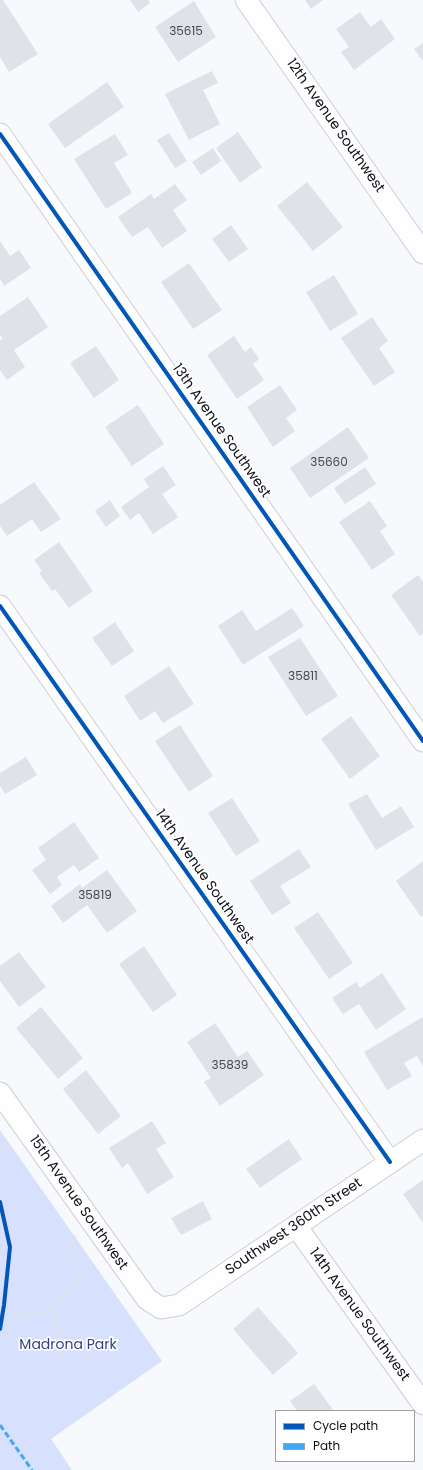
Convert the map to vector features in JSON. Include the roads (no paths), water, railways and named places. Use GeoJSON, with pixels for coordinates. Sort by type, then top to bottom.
{"type":"FeatureCollection","features":[{"type":"Feature","properties":{"kind":"street","name":"12th Avenue Southwest"},"geometry":{"type":"LineString","coordinates":[[246,0],[423,252]]}},
{"type":"Feature","properties":{"kind":"street","name":"13th Avenue Southwest"},"geometry":{"type":"LineString","coordinates":[[0,134],[423,741]]}},
{"type":"Feature","properties":{"kind":"street","name":"14th Avenue Southwest"},"geometry":{"type":"LineString","coordinates":[[0,606],[390,1162]]}},
{"type":"Feature","properties":{"kind":"street","name":"15th Avenue Southwest"},"geometry":{"type":"LineString","coordinates":[[0,1093],[147,1299],[161,1308]]}},
{"type":"Feature","properties":{"kind":"street","name":"Southwest 360th Street"},"geometry":{"type":"LineString","coordinates":[[161,1308],[179,1305],[423,1140]]}},
{"type":"Feature","properties":{"kind":"street","name":"14th Avenue Southwest"},"geometry":{"type":"LineString","coordinates":[[296,1226],[423,1404]]}},
{"type":"Feature","properties":{"kind":"park label","name":"Madrona Park"},"geometry":{"type":"Point","coordinates":[68,1345]}}]}
